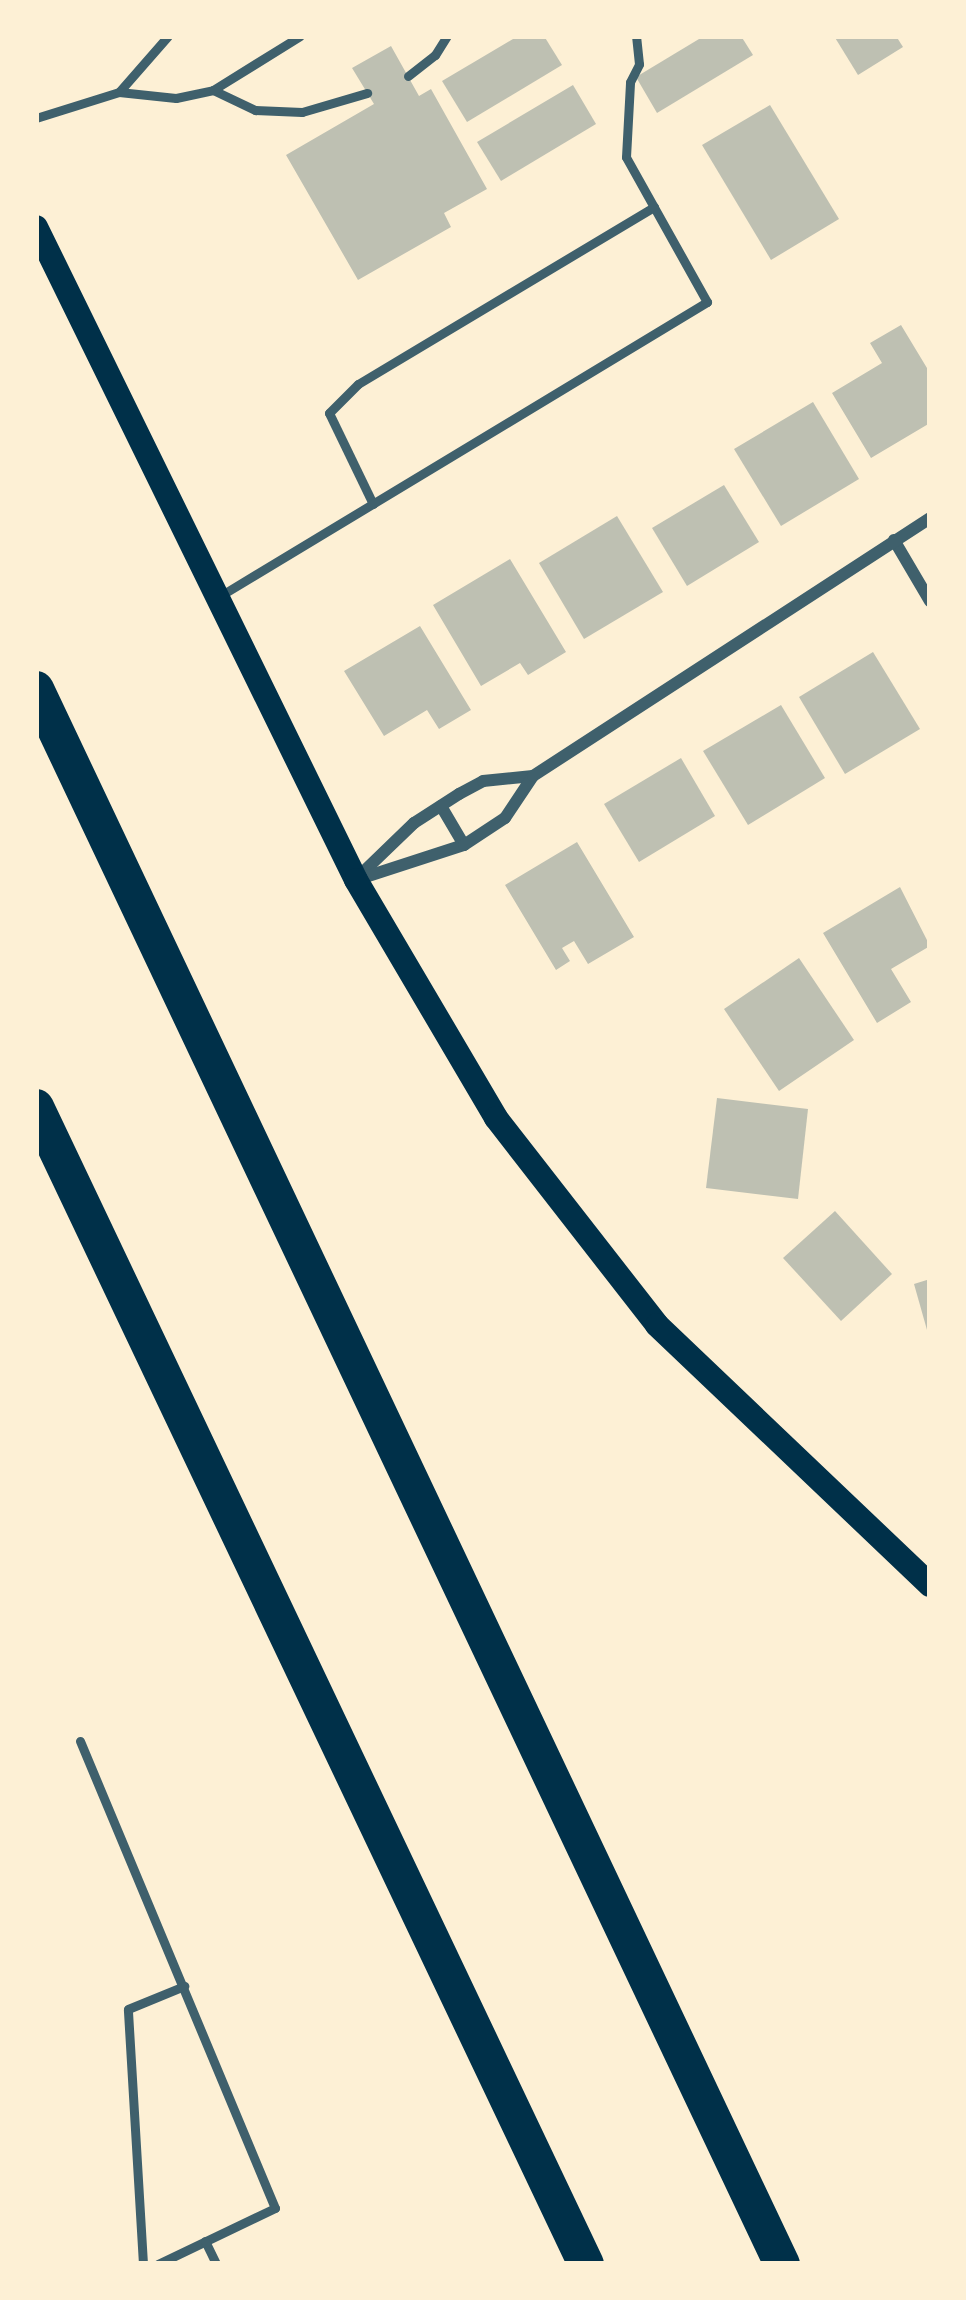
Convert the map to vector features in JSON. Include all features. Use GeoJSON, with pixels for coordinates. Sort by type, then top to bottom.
{"type":"FeatureCollection","features":[{"type":"Feature","properties":{"kind":"highway"},"geometry":{"type":"LineString","coordinates":[[36,689],[782,2264]]}},
{"type":"Feature","properties":{"kind":"highway"},"geometry":{"type":"LineString","coordinates":[[36,1107],[586,2264]]}},
{"type":"Feature","properties":{"kind":"main road"},"geometry":{"type":"LineString","coordinates":[[36,227],[356,880],[496,1118],[657,1325],[930,1585]]}},
{"type":"Feature","properties":{"kind":"street"},"geometry":{"type":"LineString","coordinates":[[356,880],[464,845],[505,818],[533,776],[930,518]]}},
{"type":"Feature","properties":{"kind":"street"},"geometry":{"type":"LineString","coordinates":[[893,540],[930,601]]}},
{"type":"Feature","properties":{"kind":"street"},"geometry":{"type":"LineString","coordinates":[[356,880],[414,823],[483,781],[533,776]]}},
{"type":"Feature","properties":{"kind":"street"},"geometry":{"type":"LineString","coordinates":[[441,806],[464,845]]}},
{"type":"Feature","properties":{"kind":"lane"},"geometry":{"type":"LineString","coordinates":[[119,92],[168,36]]}},
{"type":"Feature","properties":{"kind":"lane"},"geometry":{"type":"LineString","coordinates":[[36,118],[119,92],[176,98],[213,89],[300,36]]}},
{"type":"Feature","properties":{"kind":"lane"},"geometry":{"type":"LineString","coordinates":[[408,76],[435,55],[447,36]]}},
{"type":"Feature","properties":{"kind":"lane"},"geometry":{"type":"LineString","coordinates":[[215,598],[707,302],[626,157],[630,82],[639,64],[636,36]]}},
{"type":"Feature","properties":{"kind":"lane"},"geometry":{"type":"LineString","coordinates":[[213,89],[255,110],[302,112],[367,93]]}},
{"type":"Feature","properties":{"kind":"lane"},"geometry":{"type":"LineString","coordinates":[[373,503],[329,413],[358,384],[654,207]]}},
{"type":"Feature","properties":{"kind":"lane"},"geometry":{"type":"LineString","coordinates":[[80,1741],[275,2207],[158,2264]]}},
{"type":"Feature","properties":{"kind":"lane"},"geometry":{"type":"LineString","coordinates":[[143,2264],[128,2009],[184,1986]]}},
{"type":"Feature","properties":{"kind":"lane"},"geometry":{"type":"LineString","coordinates":[[206,2241],[216,2264]]}},
{"type":"Feature","properties":{"kind":"building"},"geometry":{"type":"Polygon","coordinates":[[[518,36],[544,36],[562,65],[467,122],[442,81],[518,36]]]}},
{"type":"Feature","properties":{"kind":"building"},"geometry":{"type":"Polygon","coordinates":[[[704,36],[741,36],[753,55],[657,113],[636,77],[704,36]]]}},
{"type":"Feature","properties":{"kind":"building"},"geometry":{"type":"Polygon","coordinates":[[[834,36],[896,36],[903,47],[858,75],[834,36]]]}},
{"type":"Feature","properties":{"kind":"building"},"geometry":{"type":"Polygon","coordinates":[[[391,46],[419,96],[431,89],[487,189],[444,213],[451,227],[358,280],[286,155],[374,104],[352,68],[391,46]]]}},
{"type":"Feature","properties":{"kind":"building"},"geometry":{"type":"Polygon","coordinates":[[[573,85],[596,124],[501,181],[477,142],[573,85]]]}},
{"type":"Feature","properties":{"kind":"building"},"geometry":{"type":"Polygon","coordinates":[[[770,105],[839,219],[771,260],[702,145],[770,105]]]}},
{"type":"Feature","properties":{"kind":"building"},"geometry":{"type":"Polygon","coordinates":[[[901,325],[930,373],[930,423],[871,458],[832,393],[882,363],[870,343],[901,325]]]}},
{"type":"Feature","properties":{"kind":"building"},"geometry":{"type":"Polygon","coordinates":[[[813,402],[859,479],[781,526],[734,449],[813,402]]]}},
{"type":"Feature","properties":{"kind":"building"},"geometry":{"type":"Polygon","coordinates":[[[724,485],[759,542],[687,586],[652,528],[724,485]]]}},
{"type":"Feature","properties":{"kind":"building"},"geometry":{"type":"Polygon","coordinates":[[[617,516],[663,592],[584,639],[539,563],[617,516]]]}},
{"type":"Feature","properties":{"kind":"building"},"geometry":{"type":"Polygon","coordinates":[[[510,559],[566,652],[528,675],[520,663],[481,686],[433,605],[510,559]]]}},
{"type":"Feature","properties":{"kind":"building"},"geometry":{"type":"Polygon","coordinates":[[[420,626],[471,710],[439,729],[427,710],[384,736],[344,671],[420,626]]]}},
{"type":"Feature","properties":{"kind":"building"},"geometry":{"type":"Polygon","coordinates":[[[873,652],[920,729],[845,774],[799,697],[873,652]]]}},
{"type":"Feature","properties":{"kind":"building"},"geometry":{"type":"Polygon","coordinates":[[[781,705],[825,778],[748,825],[703,751],[781,705]]]}},
{"type":"Feature","properties":{"kind":"building"},"geometry":{"type":"Polygon","coordinates":[[[681,758],[715,816],[639,862],[604,804],[681,758]]]}},
{"type":"Feature","properties":{"kind":"building"},"geometry":{"type":"Polygon","coordinates":[[[577,842],[634,937],[588,964],[574,941],[562,948],[570,961],[556,970],[505,885],[577,842]]]}},
{"type":"Feature","properties":{"kind":"building"},"geometry":{"type":"Polygon","coordinates":[[[900,887],[930,946],[891,969],[911,1002],[877,1023],[823,933],[900,887]]]}},
{"type":"Feature","properties":{"kind":"building"},"geometry":{"type":"Polygon","coordinates":[[[799,958],[854,1040],[779,1091],[724,1009],[799,958]]]}},
{"type":"Feature","properties":{"kind":"building"},"geometry":{"type":"Polygon","coordinates":[[[717,1098],[808,1109],[798,1199],[706,1188],[717,1098]]]}},
{"type":"Feature","properties":{"kind":"building"},"geometry":{"type":"Polygon","coordinates":[[[835,1211],[892,1274],[841,1321],[783,1258],[835,1211]]]}},
{"type":"Feature","properties":{"kind":"building"},"geometry":{"type":"Polygon","coordinates":[[[930,1279],[930,1336],[929,1337],[914,1284],[930,1279]]]}}]}
